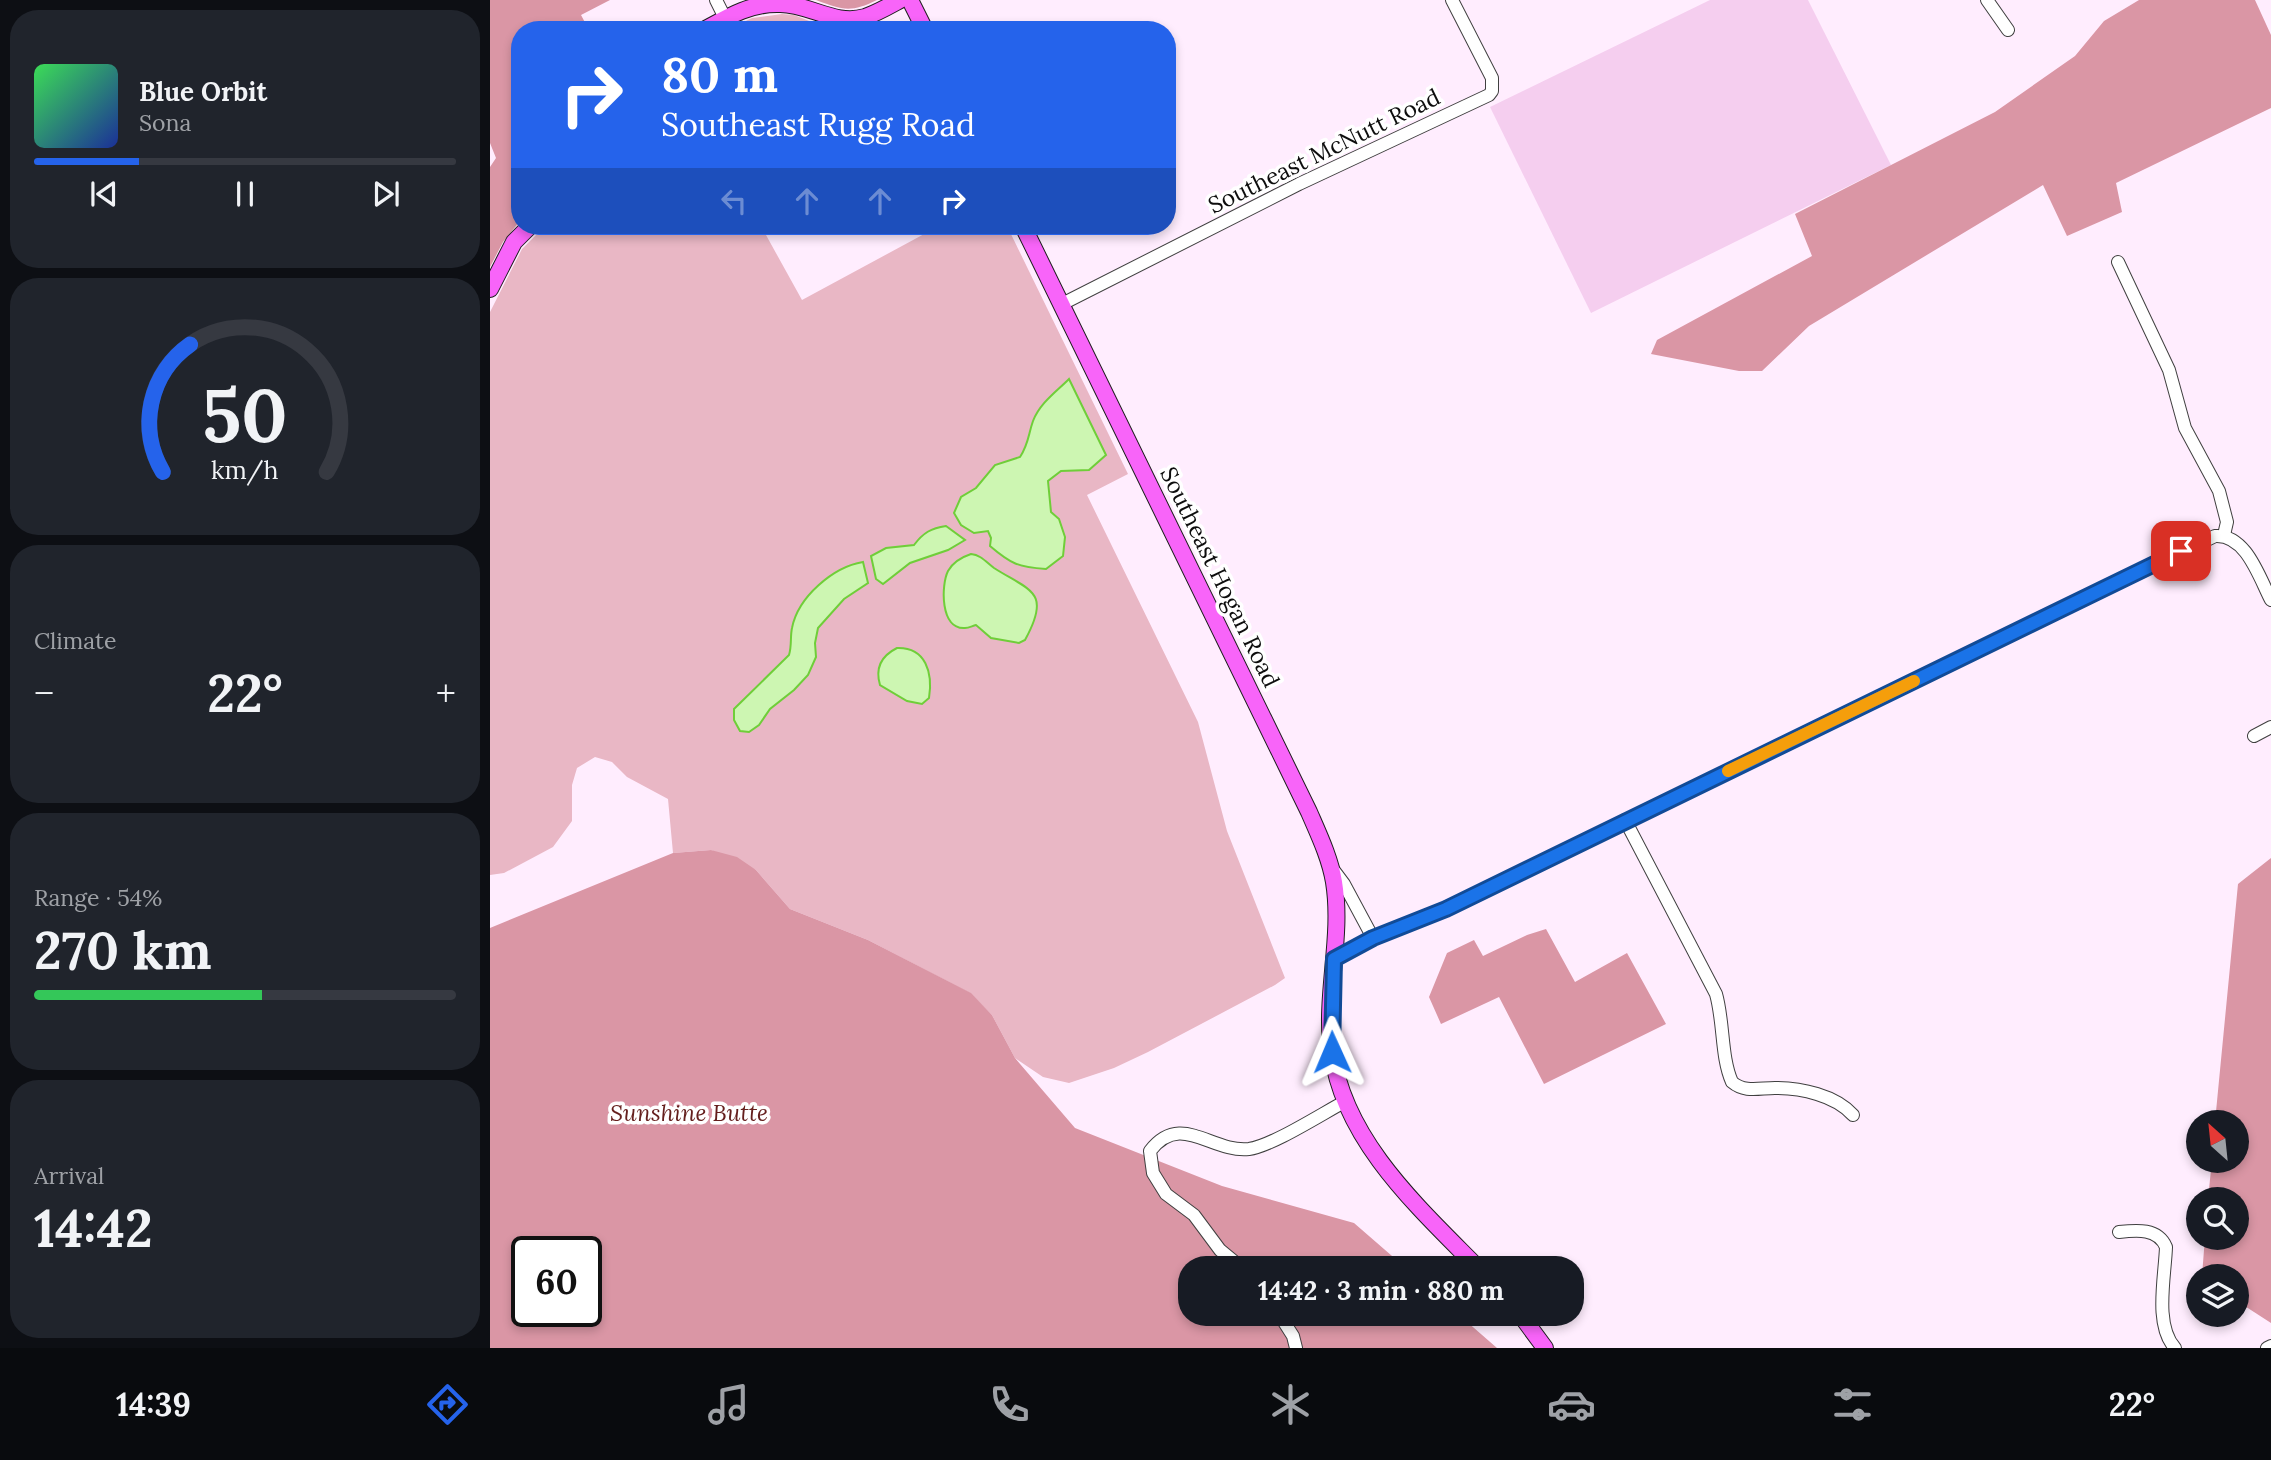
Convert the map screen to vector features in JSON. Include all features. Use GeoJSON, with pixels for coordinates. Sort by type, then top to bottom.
{"type":"FeatureCollection","features":[{"type":"Feature","properties":{"kind":"main road"},"geometry":{"type":"LineString","coordinates":[[720,21],[752,7],[777,4],[799,6],[834,18],[851,20],[865,17],[900,0]]}},
{"type":"Feature","properties":{"kind":"main road"},"geometry":{"type":"LineString","coordinates":[[910,0],[920,21]]}},
{"type":"Feature","properties":{"kind":"main road"},"geometry":{"type":"LineString","coordinates":[[490,289],[514,242],[521,235]]}},
{"type":"Feature","properties":{"kind":"main road","name":"Southeast Hogan Road"},"geometry":{"type":"LineString","coordinates":[[1028,235],[1309,812],[1330,866],[1336,903],[1332,1052],[1338,1082],[1346,1101],[1373,1150],[1390,1173],[1466,1256]]}},
{"type":"Feature","properties":{"kind":"main road"},"geometry":{"type":"LineString","coordinates":[[1529,1326],[1545,1348]]}},
{"type":"Feature","properties":{"kind":"street"},"geometry":{"type":"LineString","coordinates":[[716,0],[725,18]]}},
{"type":"Feature","properties":{"kind":"street","name":"Southeast McNutt Road"},"geometry":{"type":"LineString","coordinates":[[1062,304],[1299,184],[1381,147],[1492,91],[1492,78],[1452,0]]}},
{"type":"Feature","properties":{"kind":"street"},"geometry":{"type":"LineString","coordinates":[[1987,0],[2008,30]]}},
{"type":"Feature","properties":{"kind":"street"},"geometry":{"type":"LineString","coordinates":[[2118,262],[2169,370],[2185,428],[2218,491],[2227,522],[2224,535]]}},
{"type":"Feature","properties":{"kind":"street"},"geometry":{"type":"LineString","coordinates":[[1334,959],[1373,938],[1424,919],[2203,540],[2224,535],[2240,545],[2271,600]]}},
{"type":"Feature","properties":{"kind":"street"},"geometry":{"type":"LineString","coordinates":[[2254,736],[2271,727]]}},
{"type":"Feature","properties":{"kind":"street"},"geometry":{"type":"LineString","coordinates":[[1625,820],[1716,994],[1732,1082],[1745,1090],[1773,1088],[1802,1091],[1846,1107],[1853,1115]]}},
{"type":"Feature","properties":{"kind":"street"},"geometry":{"type":"LineString","coordinates":[[1330,866],[1344,884],[1373,938]]}},
{"type":"Feature","properties":{"kind":"street"},"geometry":{"type":"LineString","coordinates":[[1227,1256],[1194,1215],[1166,1194],[1153,1173],[1150,1151],[1158,1140],[1177,1132],[1228,1147],[1250,1149],[1346,1101]]}},
{"type":"Feature","properties":{"kind":"street"},"geometry":{"type":"LineString","coordinates":[[2119,1232],[2157,1235],[2166,1247],[2162,1320],[2165,1333],[2175,1348]]}},
{"type":"Feature","properties":{"kind":"street"},"geometry":{"type":"LineString","coordinates":[[1287,1326],[1296,1348]]}},
{"type":"Feature","properties":{"kind":"shaded area"},"geometry":{"type":"Polygon","coordinates":[[[1710,0],[1808,0],[1891,165],[1591,313],[1490,107],[1710,0]]]}},
{"type":"Feature","properties":{"kind":"shaded area"},"geometry":{"type":"Polygon","coordinates":[[[782,14],[809,21],[746,21],[782,14]]]}},
{"type":"Feature","properties":{"kind":"shaded area"},"geometry":{"type":"Polygon","coordinates":[[[536,235],[766,235],[802,300],[922,235],[1011,235],[1128,474],[1087,495],[1198,722],[1227,831],[1285,978],[1148,1052],[1114,1068],[1069,1083],[1043,1077],[1015,1058],[992,1015],[970,993],[868,940],[790,909],[756,870],[711,850],[673,853],[668,799],[627,777],[612,762],[595,757],[577,768],[572,785],[572,821],[553,847],[504,873],[490,875],[490,312],[522,249],[536,235]]]}},
{"type":"Feature","properties":{"kind":"shaded area"},"geometry":{"type":"Polygon","coordinates":[[[1069,379],[1106,455],[1089,470],[1061,471],[1048,481],[1051,512],[1059,519],[1065,537],[1063,556],[1046,569],[1022,566],[1010,561],[990,546],[988,531],[974,533],[961,525],[954,513],[961,497],[976,488],[995,465],[1020,457],[1036,415],[1069,379]]]}},
{"type":"Feature","properties":{"kind":"shaded area"},"geometry":{"type":"Polygon","coordinates":[[[946,526],[965,540],[948,550],[910,563],[883,584],[876,579],[871,556],[886,548],[914,545],[928,532],[946,526]]]}},
{"type":"Feature","properties":{"kind":"shaded area"},"geometry":{"type":"Polygon","coordinates":[[[971,554],[981,557],[1033,594],[1037,611],[1025,640],[1019,643],[991,638],[976,625],[965,628],[957,627],[951,622],[944,606],[944,586],[948,571],[955,562],[971,554]]]}},
{"type":"Feature","properties":{"kind":"shaded area"},"geometry":{"type":"Polygon","coordinates":[[[863,562],[868,583],[844,599],[818,628],[816,657],[808,675],[770,709],[759,725],[749,732],[740,731],[734,720],[734,709],[789,655],[792,628],[801,605],[818,585],[829,577],[863,562]]]}},
{"type":"Feature","properties":{"kind":"shaded area"},"geometry":{"type":"Polygon","coordinates":[[[897,648],[915,652],[925,663],[930,689],[929,698],[922,704],[907,701],[880,685],[878,673],[881,663],[897,648]]]}},
{"type":"Feature","properties":{"kind":"green space"},"geometry":{"type":"Polygon","coordinates":[[[490,0],[610,0],[581,15],[584,21],[511,21],[511,232],[490,267],[490,167],[496,158],[490,143],[490,0]]]}},
{"type":"Feature","properties":{"kind":"green space"},"geometry":{"type":"Polygon","coordinates":[[[816,0],[877,0],[846,9],[816,0]]]}},
{"type":"Feature","properties":{"kind":"green space"},"geometry":{"type":"Polygon","coordinates":[[[2139,0],[2255,0],[2271,35],[2271,108],[2116,183],[2122,212],[2067,236],[2043,185],[1809,326],[1762,371],[1739,371],[1651,354],[1657,340],[1812,256],[1795,214],[1995,112],[2075,56],[2104,21],[2139,0]]]}},
{"type":"Feature","properties":{"kind":"green space","name":"Sunshine Butte"},"geometry":{"type":"Polygon","coordinates":[[[711,850],[737,857],[756,870],[790,909],[868,940],[971,993],[992,1015],[1015,1058],[1075,1128],[1222,1186],[1354,1223],[1392,1256],[1178,1256],[1178,1326],[1472,1326],[1497,1348],[490,1348],[490,928],[673,853],[711,850]]]}},
{"type":"Feature","properties":{"kind":"green space"},"geometry":{"type":"Polygon","coordinates":[[[2271,858],[2271,1323],[2249,1309],[2249,1264],[2203,1264],[2204,1250],[2249,1250],[2249,1187],[2209,1187],[2211,1173],[2249,1173],[2249,1110],[2216,1110],[2238,884],[2271,858]]]}},
{"type":"Feature","properties":{"kind":"green space"},"geometry":{"type":"Polygon","coordinates":[[[1546,929],[1575,982],[1627,953],[1666,1024],[1544,1084],[1499,997],[1441,1024],[1429,997],[1447,953],[1474,940],[1483,956],[1546,929]]]}},
{"type":"Feature","properties":{"kind":"slow traffic"},"geometry":{"type":"LineString","coordinates":[[1728,771],[1914,681]]}},
{"type":"Feature","properties":{"kind":"route"},"geometry":{"type":"LineString","coordinates":[[1332,1052],[1334,959],[1373,938],[1446,909],[2181,551]]}}]}
